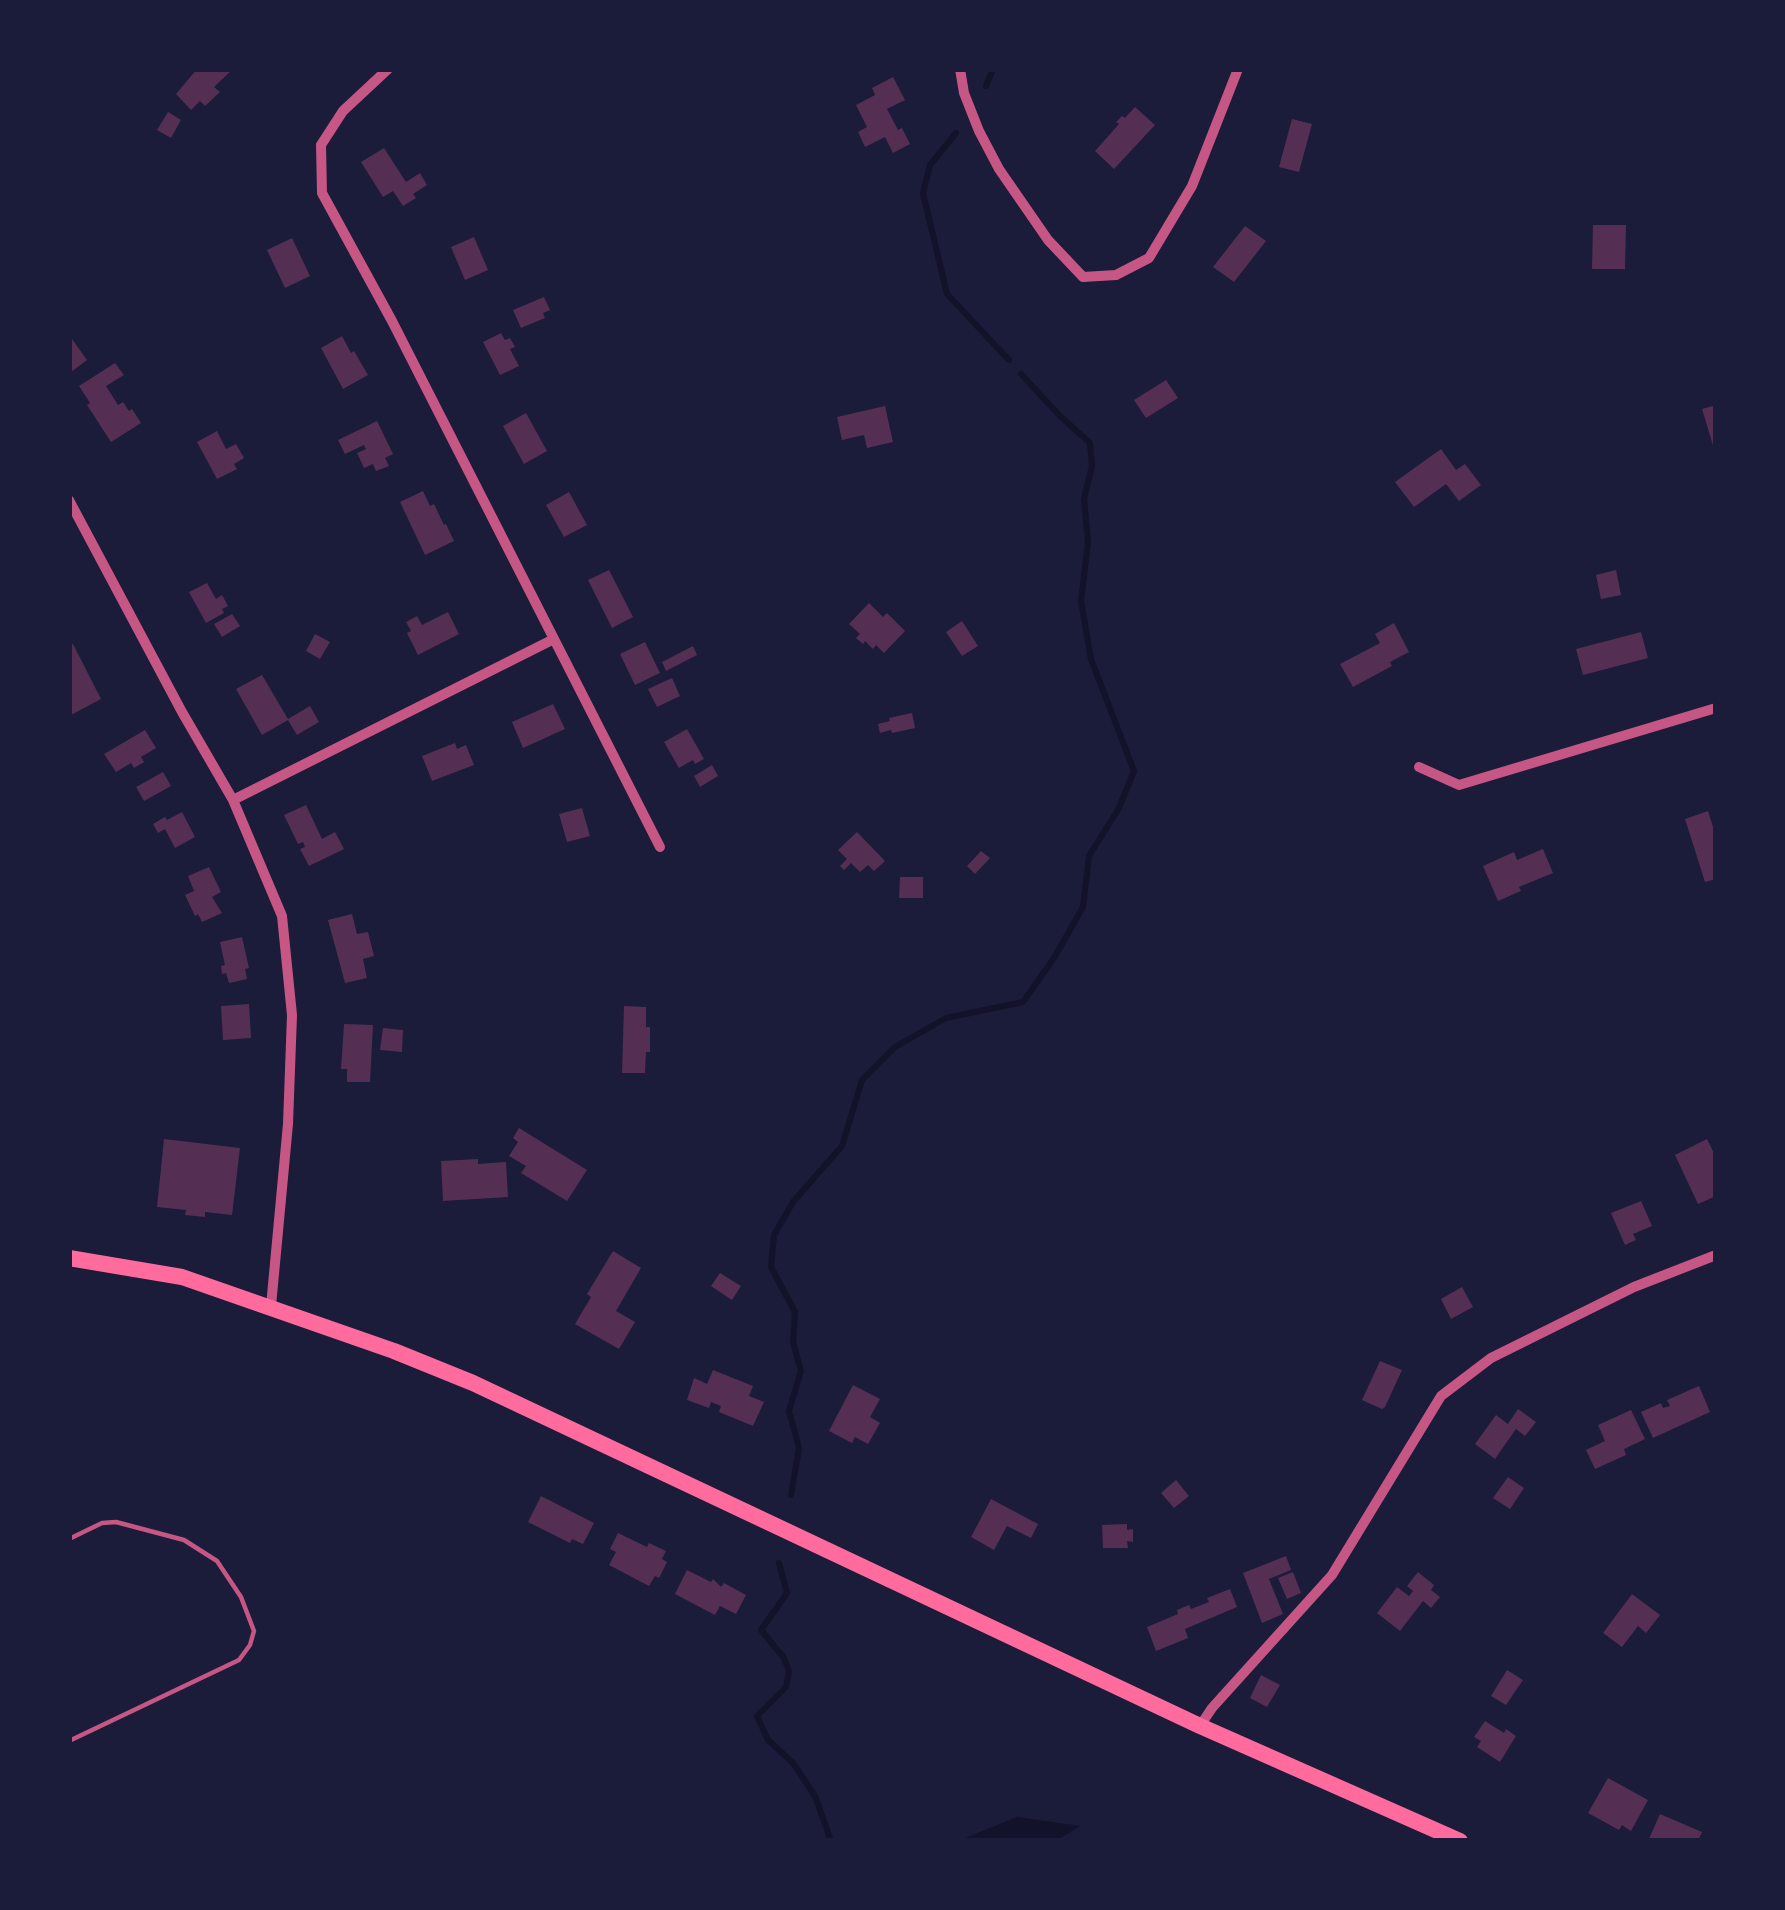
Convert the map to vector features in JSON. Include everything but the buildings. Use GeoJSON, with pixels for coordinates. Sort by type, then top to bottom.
{"type":"FeatureCollection","features":[{"type":"Feature","properties":{"kind":"main road"},"geometry":{"type":"LineString","coordinates":[[69,1258],[182,1276],[394,1351],[1200,1726],[1460,1841]]}},
{"type":"Feature","properties":{"kind":"street"},"geometry":{"type":"LineString","coordinates":[[388,69],[343,111],[321,145],[322,193],[660,847]]}},
{"type":"Feature","properties":{"kind":"street"},"geometry":{"type":"LineString","coordinates":[[960,69],[964,93],[999,169],[1048,240],[1083,278],[1116,275],[1149,258],[1192,186],[1238,69]]}},
{"type":"Feature","properties":{"kind":"street"},"geometry":{"type":"LineString","coordinates":[[69,500],[232,800],[282,916],[292,1015],[272,1306]]}},
{"type":"Feature","properties":{"kind":"street"},"geometry":{"type":"LineString","coordinates":[[232,800],[554,638]]}},
{"type":"Feature","properties":{"kind":"street"},"geometry":{"type":"LineString","coordinates":[[1419,767],[1459,785],[1716,708]]}},
{"type":"Feature","properties":{"kind":"street"},"geometry":{"type":"LineString","coordinates":[[1200,1726],[1332,1575],[1441,1396],[1491,1358],[1634,1287],[1716,1255]]}},
{"type":"Feature","properties":{"kind":"lane"},"geometry":{"type":"LineString","coordinates":[[69,1539],[102,1523],[116,1522],[184,1540],[217,1561],[241,1597],[254,1630],[239,1660],[69,1742]]}},
{"type":"Feature","properties":{"kind":"shaded area"},"geometry":{"type":"Polygon","coordinates":[[[1017,1817],[1080,1826],[1056,1841],[958,1841],[1017,1817]]]}},
{"type":"Feature","properties":{"kind":"waterway"},"geometry":{"type":"LineString","coordinates":[[986,86],[993,69]]}},
{"type":"Feature","properties":{"kind":"waterway"},"geometry":{"type":"LineString","coordinates":[[956,133],[930,165],[923,193],[947,294],[1009,360]]}},
{"type":"Feature","properties":{"kind":"waterway"},"geometry":{"type":"LineString","coordinates":[[791,1495],[799,1448],[789,1411],[801,1371],[793,1342],[795,1312],[771,1267],[774,1235],[793,1202],[842,1146],[862,1080],[895,1047],[946,1018],[1023,1002],[1083,907],[1089,856],[1119,808],[1134,771],[1091,659],[1081,601],[1088,542],[1084,499],[1092,466],[1090,443],[1021,374]]}},
{"type":"Feature","properties":{"kind":"waterway"},"geometry":{"type":"LineString","coordinates":[[779,1563],[787,1593],[761,1630],[789,1671],[786,1687],[757,1716],[768,1740],[793,1763],[815,1796],[831,1841]]}}]}
